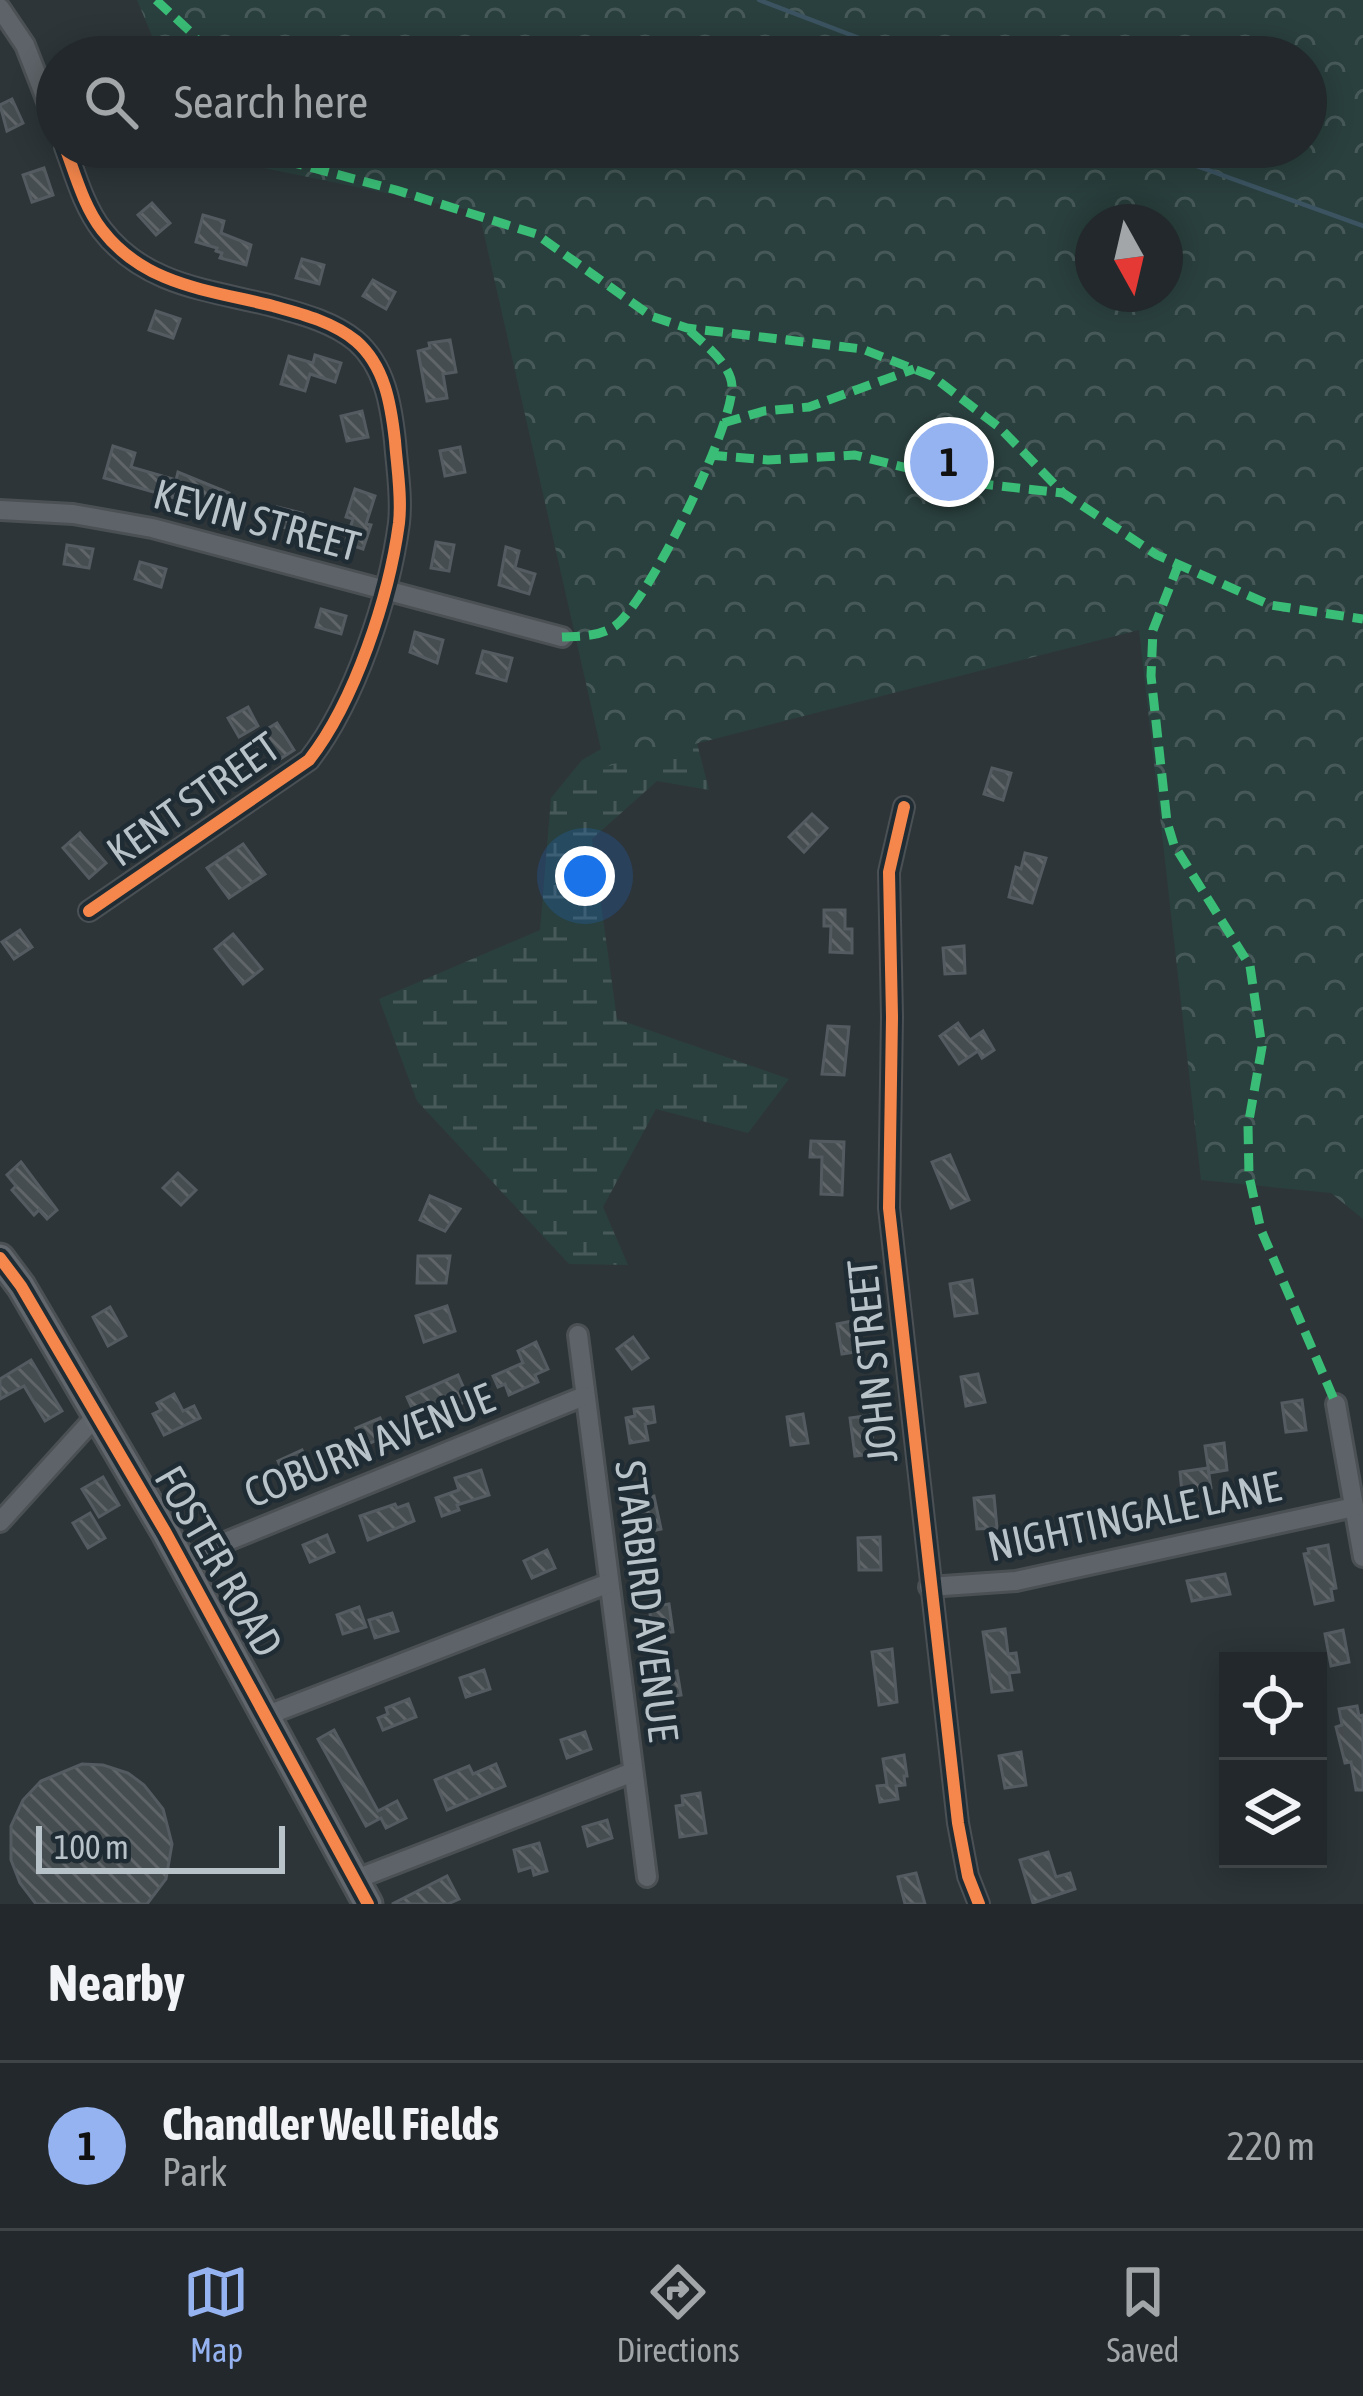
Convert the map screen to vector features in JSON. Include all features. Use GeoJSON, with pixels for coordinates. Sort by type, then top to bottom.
{"type":"FeatureCollection","features":[{"type":"Feature","properties":{"kind":"street"},"geometry":{"type":"LineString","coordinates":[[0,8],[25,45],[36,73]]}},
{"type":"Feature","properties":{"kind":"street","name":"KENT STREET"},"geometry":{"type":"LineString","coordinates":[[74,168],[99,228],[141,268],[168,280],[330,324],[357,342],[375,362],[385,384],[400,494],[384,591],[332,730],[309,760],[89,910]]}},
{"type":"Feature","properties":{"kind":"street","name":"KEVIN STREET"},"geometry":{"type":"LineString","coordinates":[[0,510],[104,518],[562,637]]}},
{"type":"Feature","properties":{"kind":"street","name":"JOHN STREET"},"geometry":{"type":"LineString","coordinates":[[904,808],[890,872],[889,1208],[963,1855],[979,1904]]}},
{"type":"Feature","properties":{"kind":"street","name":"FOSTER ROAD"},"geometry":{"type":"LineString","coordinates":[[0,1258],[182,1560],[361,1892]]}},
{"type":"Feature","properties":{"kind":"street","name":"STARBIRD AVENUE"},"geometry":{"type":"LineString","coordinates":[[578,1335],[646,1877]]}},
{"type":"Feature","properties":{"kind":"street","name":"COBURN AVENUE"},"geometry":{"type":"LineString","coordinates":[[182,1560],[584,1396]]}},
{"type":"Feature","properties":{"kind":"street"},"geometry":{"type":"LineString","coordinates":[[1336,1404],[1363,1557]]}},
{"type":"Feature","properties":{"kind":"street"},"geometry":{"type":"LineString","coordinates":[[0,1522],[97,1415]]}},
{"type":"Feature","properties":{"kind":"street","name":"NIGHTINGALE LANE"},"geometry":{"type":"LineString","coordinates":[[929,1587],[1016,1581],[1354,1508]]}},
{"type":"Feature","properties":{"kind":"street"},"geometry":{"type":"LineString","coordinates":[[268,1715],[608,1582]]}},
{"type":"Feature","properties":{"kind":"street"},"geometry":{"type":"LineString","coordinates":[[361,1892],[633,1772]]}},
{"type":"Feature","properties":{"kind":"green space"},"geometry":{"type":"Polygon","coordinates":[[[137,0],[1363,0],[1363,1219],[1331,1193],[1201,1180],[1139,630],[605,767],[479,212],[264,168],[1327,168],[1327,36],[152,36],[137,0]]]}},
{"type":"Feature","properties":{"kind":"green space"},"geometry":{"type":"Polygon","coordinates":[[[686,700],[709,790],[657,781],[592,839],[617,1019],[789,1079],[748,1133],[656,1109],[603,1207],[628,1265],[569,1264],[417,1101],[379,999],[540,930],[551,798],[582,760],[686,700]]]}},
{"type":"Feature","properties":{"kind":"building"},"geometry":{"type":"Polygon","coordinates":[[[12,99],[23,123],[7,131],[0,105],[12,99]]]}},
{"type":"Feature","properties":{"kind":"building"},"geometry":{"type":"Polygon","coordinates":[[[44,168],[53,195],[32,202],[23,175],[44,168]]]}},
{"type":"Feature","properties":{"kind":"building"},"geometry":{"type":"Polygon","coordinates":[[[152,203],[170,223],[156,235],[138,215],[152,203]]]}},
{"type":"Feature","properties":{"kind":"building"},"geometry":{"type":"Polygon","coordinates":[[[203,215],[224,221],[221,233],[251,245],[246,265],[220,258],[217,248],[196,242],[203,215]]]}},
{"type":"Feature","properties":{"kind":"building"},"geometry":{"type":"Polygon","coordinates":[[[302,259],[324,265],[319,284],[296,278],[302,259]]]}},
{"type":"Feature","properties":{"kind":"building"},"geometry":{"type":"Polygon","coordinates":[[[373,280],[395,292],[386,309],[363,296],[373,280]]]}},
{"type":"Feature","properties":{"kind":"building"},"geometry":{"type":"Polygon","coordinates":[[[156,311],[180,319],[173,338],[149,330],[156,311]]]}},
{"type":"Feature","properties":{"kind":"building"},"geometry":{"type":"Polygon","coordinates":[[[450,340],[456,372],[443,374],[447,398],[427,401],[418,351],[430,348],[429,343],[450,340]]]}},
{"type":"Feature","properties":{"kind":"building"},"geometry":{"type":"Polygon","coordinates":[[[315,355],[341,363],[335,382],[310,374],[305,391],[281,384],[289,356],[313,363],[315,355]]]}},
{"type":"Feature","properties":{"kind":"building"},"geometry":{"type":"Polygon","coordinates":[[[362,411],[368,437],[347,441],[341,416],[362,411]]]}},
{"type":"Feature","properties":{"kind":"building"},"geometry":{"type":"Polygon","coordinates":[[[113,446],[135,453],[131,467],[176,480],[178,472],[229,493],[224,512],[104,478],[113,446]]]}},
{"type":"Feature","properties":{"kind":"building"},"geometry":{"type":"Polygon","coordinates":[[[460,447],[465,472],[445,476],[440,451],[460,447]]]}},
{"type":"Feature","properties":{"kind":"building"},"geometry":{"type":"Polygon","coordinates":[[[355,489],[375,496],[363,549],[345,543],[353,519],[346,517],[355,489]]]}},
{"type":"Feature","properties":{"kind":"building"},"geometry":{"type":"Polygon","coordinates":[[[277,507],[302,513],[298,531],[273,525],[277,507]]]}},
{"type":"Feature","properties":{"kind":"building"},"geometry":{"type":"Polygon","coordinates":[[[436,542],[454,545],[449,571],[431,568],[436,542]]]}},
{"type":"Feature","properties":{"kind":"building"},"geometry":{"type":"Polygon","coordinates":[[[67,545],[93,549],[89,568],[64,564],[67,545]]]}},
{"type":"Feature","properties":{"kind":"building"},"geometry":{"type":"Polygon","coordinates":[[[506,547],[519,551],[515,568],[535,574],[529,594],[499,585],[506,547]]]}},
{"type":"Feature","properties":{"kind":"building"},"geometry":{"type":"Polygon","coordinates":[[[140,562],[166,569],[161,587],[135,579],[140,562]]]}},
{"type":"Feature","properties":{"kind":"building"},"geometry":{"type":"Polygon","coordinates":[[[321,609],[346,616],[341,634],[316,627],[321,609]]]}},
{"type":"Feature","properties":{"kind":"building"},"geometry":{"type":"Polygon","coordinates":[[[415,632],[443,640],[437,663],[410,652],[415,632]]]}},
{"type":"Feature","properties":{"kind":"building"},"geometry":{"type":"Polygon","coordinates":[[[483,651],[512,658],[506,681],[477,673],[483,651]]]}},
{"type":"Feature","properties":{"kind":"building"},"geometry":{"type":"Polygon","coordinates":[[[248,707],[258,726],[239,737],[228,718],[248,707]]]}},
{"type":"Feature","properties":{"kind":"building"},"geometry":{"type":"Polygon","coordinates":[[[277,723],[294,750],[277,761],[260,733],[277,723]]]}},
{"type":"Feature","properties":{"kind":"building"},"geometry":{"type":"Polygon","coordinates":[[[992,768],[1011,773],[1003,800],[984,794],[992,768]]]}},
{"type":"Feature","properties":{"kind":"building"},"geometry":{"type":"Polygon","coordinates":[[[812,814],[827,828],[804,852],[789,837],[812,814]]]}},
{"type":"Feature","properties":{"kind":"building"},"geometry":{"type":"Polygon","coordinates":[[[80,833],[106,863],[89,878],[63,848],[80,833]]]}},
{"type":"Feature","properties":{"kind":"building"},"geometry":{"type":"Polygon","coordinates":[[[243,844],[265,874],[229,898],[207,868],[243,844]]]}},
{"type":"Feature","properties":{"kind":"building"},"geometry":{"type":"Polygon","coordinates":[[[1025,853],[1046,858],[1032,903],[1009,897],[1016,867],[1021,869],[1025,853]]]}},
{"type":"Feature","properties":{"kind":"building"},"geometry":{"type":"Polygon","coordinates":[[[824,910],[845,910],[845,929],[852,929],[852,953],[830,952],[831,926],[824,926],[824,910]]]}},
{"type":"Feature","properties":{"kind":"building"},"geometry":{"type":"Polygon","coordinates":[[[20,930],[32,947],[14,959],[2,942],[20,930]]]}},
{"type":"Feature","properties":{"kind":"building"},"geometry":{"type":"Polygon","coordinates":[[[233,934],[262,969],[243,984],[215,949],[233,934]]]}},
{"type":"Feature","properties":{"kind":"building"},"geometry":{"type":"Polygon","coordinates":[[[964,946],[965,973],[945,974],[943,948],[964,946]]]}},
{"type":"Feature","properties":{"kind":"building"},"geometry":{"type":"Polygon","coordinates":[[[958,1023],[970,1040],[983,1031],[994,1050],[982,1058],[978,1051],[959,1064],[940,1036],[958,1023]]]}},
{"type":"Feature","properties":{"kind":"building"},"geometry":{"type":"Polygon","coordinates":[[[828,1026],[849,1027],[844,1075],[822,1074],[828,1026]]]}},
{"type":"Feature","properties":{"kind":"building"},"geometry":{"type":"Polygon","coordinates":[[[811,1141],[844,1142],[842,1195],[821,1194],[822,1157],[810,1157],[811,1141]]]}},
{"type":"Feature","properties":{"kind":"building"},"geometry":{"type":"Polygon","coordinates":[[[950,1155],[969,1200],[951,1208],[932,1162],[950,1155]]]}},
{"type":"Feature","properties":{"kind":"building"},"geometry":{"type":"Polygon","coordinates":[[[21,1162],[57,1210],[47,1219],[39,1210],[34,1215],[12,1190],[16,1186],[7,1175],[21,1162]]]}},
{"type":"Feature","properties":{"kind":"building"},"geometry":{"type":"Polygon","coordinates":[[[178,1173],[196,1190],[181,1205],[163,1188],[178,1173]]]}},
{"type":"Feature","properties":{"kind":"building"},"geometry":{"type":"Polygon","coordinates":[[[430,1196],[460,1209],[445,1231],[420,1220],[430,1196]]]}},
{"type":"Feature","properties":{"kind":"building"},"geometry":{"type":"Polygon","coordinates":[[[418,1256],[450,1256],[446,1283],[417,1283],[418,1256]]]}},
{"type":"Feature","properties":{"kind":"building"},"geometry":{"type":"Polygon","coordinates":[[[972,1280],[977,1313],[955,1316],[950,1284],[972,1280]]]}},
{"type":"Feature","properties":{"kind":"building"},"geometry":{"type":"Polygon","coordinates":[[[447,1306],[455,1331],[424,1342],[416,1316],[447,1306]]]}},
{"type":"Feature","properties":{"kind":"building"},"geometry":{"type":"Polygon","coordinates":[[[110,1307],[126,1336],[108,1346],[93,1317],[110,1307]]]}},
{"type":"Feature","properties":{"kind":"building"},"geometry":{"type":"Polygon","coordinates":[[[857,1320],[862,1351],[842,1354],[837,1324],[857,1320]]]}},
{"type":"Feature","properties":{"kind":"building"},"geometry":{"type":"Polygon","coordinates":[[[633,1337],[648,1358],[632,1369],[617,1349],[633,1337]]]}},
{"type":"Feature","properties":{"kind":"building"},"geometry":{"type":"Polygon","coordinates":[[[536,1342],[548,1369],[535,1375],[538,1382],[509,1395],[505,1384],[498,1387],[493,1376],[523,1363],[518,1351],[536,1342]]]}},
{"type":"Feature","properties":{"kind":"building"},"geometry":{"type":"Polygon","coordinates":[[[31,1360],[62,1411],[45,1421],[24,1386],[0,1399],[0,1379],[31,1360]]]}},
{"type":"Feature","properties":{"kind":"building"},"geometry":{"type":"Polygon","coordinates":[[[978,1374],[985,1402],[966,1406],[961,1377],[978,1374]]]}},
{"type":"Feature","properties":{"kind":"building"},"geometry":{"type":"Polygon","coordinates":[[[458,1375],[469,1400],[416,1417],[407,1397],[458,1375]]]}},
{"type":"Feature","properties":{"kind":"building"},"geometry":{"type":"Polygon","coordinates":[[[174,1394],[183,1411],[194,1406],[200,1418],[164,1435],[153,1414],[161,1410],[157,1403],[174,1394]]]}},
{"type":"Feature","properties":{"kind":"building"},"geometry":{"type":"Polygon","coordinates":[[[1302,1400],[1306,1430],[1286,1432],[1282,1403],[1302,1400]]]}},
{"type":"Feature","properties":{"kind":"building"},"geometry":{"type":"Polygon","coordinates":[[[653,1407],[655,1422],[645,1424],[648,1440],[630,1443],[626,1418],[635,1416],[634,1409],[653,1407]]]}},
{"type":"Feature","properties":{"kind":"building"},"geometry":{"type":"Polygon","coordinates":[[[803,1414],[808,1443],[791,1445],[787,1417],[803,1414]]]}},
{"type":"Feature","properties":{"kind":"building"},"geometry":{"type":"Polygon","coordinates":[[[872,1415],[873,1454],[855,1456],[850,1418],[872,1415]]]}},
{"type":"Feature","properties":{"kind":"building"},"geometry":{"type":"Polygon","coordinates":[[[380,1418],[387,1436],[363,1446],[356,1428],[380,1418]]]}},
{"type":"Feature","properties":{"kind":"building"},"geometry":{"type":"Polygon","coordinates":[[[1224,1443],[1227,1470],[1209,1473],[1205,1446],[1224,1443]]]}},
{"type":"Feature","properties":{"kind":"building"},"geometry":{"type":"Polygon","coordinates":[[[302,1450],[310,1468],[286,1479],[278,1461],[302,1450]]]}},
{"type":"Feature","properties":{"kind":"building"},"geometry":{"type":"Polygon","coordinates":[[[1208,1468],[1211,1488],[1182,1492],[1180,1472],[1208,1468]]]}},
{"type":"Feature","properties":{"kind":"building"},"geometry":{"type":"Polygon","coordinates":[[[481,1470],[489,1495],[457,1505],[459,1510],[442,1516],[436,1498],[459,1490],[455,1478],[481,1470]]]}},
{"type":"Feature","properties":{"kind":"building"},"geometry":{"type":"Polygon","coordinates":[[[103,1477],[119,1505],[99,1517],[82,1489],[103,1477]]]}},
{"type":"Feature","properties":{"kind":"building"},"geometry":{"type":"Polygon","coordinates":[[[654,1496],[661,1529],[642,1533],[636,1500],[654,1496]]]}},
{"type":"Feature","properties":{"kind":"building"},"geometry":{"type":"Polygon","coordinates":[[[994,1496],[997,1528],[977,1529],[974,1498],[994,1496]]]}},
{"type":"Feature","properties":{"kind":"building"},"geometry":{"type":"Polygon","coordinates":[[[395,1504],[397,1508],[408,1504],[414,1521],[368,1540],[360,1516],[395,1504]]]}},
{"type":"Feature","properties":{"kind":"building"},"geometry":{"type":"Polygon","coordinates":[[[90,1513],[105,1538],[88,1548],[73,1523],[90,1513]]]}},
{"type":"Feature","properties":{"kind":"building"},"geometry":{"type":"Polygon","coordinates":[[[327,1535],[334,1552],[310,1562],[303,1545],[327,1535]]]}},
{"type":"Feature","properties":{"kind":"building"},"geometry":{"type":"Polygon","coordinates":[[[880,1537],[881,1570],[859,1570],[858,1538],[880,1537]]]}},
{"type":"Feature","properties":{"kind":"building"},"geometry":{"type":"Polygon","coordinates":[[[1328,1545],[1336,1588],[1331,1589],[1333,1600],[1315,1604],[1304,1554],[1328,1545]]]}},
{"type":"Feature","properties":{"kind":"building"},"geometry":{"type":"Polygon","coordinates":[[[547,1550],[555,1568],[532,1578],[524,1561],[547,1550]]]}},
{"type":"Feature","properties":{"kind":"building"},"geometry":{"type":"Polygon","coordinates":[[[1225,1574],[1230,1594],[1192,1601],[1187,1581],[1225,1574]]]}},
{"type":"Feature","properties":{"kind":"building"},"geometry":{"type":"Polygon","coordinates":[[[669,1604],[673,1632],[653,1634],[649,1607],[669,1604]]]}},
{"type":"Feature","properties":{"kind":"building"},"geometry":{"type":"Polygon","coordinates":[[[359,1607],[366,1627],[343,1634],[337,1615],[359,1607]]]}},
{"type":"Feature","properties":{"kind":"building"},"geometry":{"type":"Polygon","coordinates":[[[392,1613],[398,1631],[375,1638],[369,1620],[392,1613]]]}},
{"type":"Feature","properties":{"kind":"building"},"geometry":{"type":"Polygon","coordinates":[[[1005,1629],[1008,1654],[1016,1653],[1019,1672],[1009,1673],[1012,1690],[992,1692],[983,1632],[1005,1629]]]}},
{"type":"Feature","properties":{"kind":"building"},"geometry":{"type":"Polygon","coordinates":[[[1343,1630],[1349,1662],[1331,1666],[1325,1634],[1343,1630]]]}},
{"type":"Feature","properties":{"kind":"building"},"geometry":{"type":"Polygon","coordinates":[[[892,1649],[897,1702],[879,1705],[872,1652],[892,1649]]]}},
{"type":"Feature","properties":{"kind":"building"},"geometry":{"type":"Polygon","coordinates":[[[484,1670],[490,1689],[466,1697],[460,1678],[484,1670]]]}},
{"type":"Feature","properties":{"kind":"building"},"geometry":{"type":"Polygon","coordinates":[[[677,1671],[681,1695],[662,1698],[658,1673],[677,1671]]]}},
{"type":"Feature","properties":{"kind":"building"},"geometry":{"type":"Polygon","coordinates":[[[409,1699],[416,1717],[383,1730],[378,1718],[388,1714],[386,1708],[409,1699]]]}},
{"type":"Feature","properties":{"kind":"building"},"geometry":{"type":"Polygon","coordinates":[[[1357,1706],[1359,1716],[1363,1715],[1363,1790],[1356,1790],[1351,1762],[1345,1763],[1336,1727],[1342,1725],[1339,1709],[1357,1706]]]}},
{"type":"Feature","properties":{"kind":"building"},"geometry":{"type":"Polygon","coordinates":[[[334,1730],[378,1811],[397,1801],[406,1818],[386,1828],[381,1818],[366,1826],[318,1739],[334,1730]]]}},
{"type":"Feature","properties":{"kind":"building"},"geometry":{"type":"Polygon","coordinates":[[[585,1732],[591,1749],[567,1758],[561,1740],[585,1732]]]}},
{"type":"Feature","properties":{"kind":"building"},"geometry":{"type":"Polygon","coordinates":[[[1021,1752],[1026,1785],[1005,1788],[999,1756],[1021,1752]]]}},
{"type":"Feature","properties":{"kind":"building"},"geometry":{"type":"Polygon","coordinates":[[[904,1755],[907,1776],[905,1785],[896,1786],[898,1799],[880,1802],[877,1786],[887,1785],[883,1759],[904,1755]]]}},
{"type":"Feature","properties":{"kind":"building"},"geometry":{"type":"Polygon","coordinates":[[[82,1764],[128,1773],[163,1809],[172,1844],[166,1879],[147,1904],[36,1904],[20,1883],[11,1860],[11,1826],[23,1800],[41,1781],[82,1764]]]}},
{"type":"Feature","properties":{"kind":"building"},"geometry":{"type":"Polygon","coordinates":[[[496,1764],[505,1786],[447,1810],[435,1780],[469,1766],[473,1774],[496,1764]]]}},
{"type":"Feature","properties":{"kind":"building"},"geometry":{"type":"Polygon","coordinates":[[[700,1793],[706,1833],[680,1837],[676,1806],[683,1805],[682,1796],[700,1793]]]}},
{"type":"Feature","properties":{"kind":"building"},"geometry":{"type":"Polygon","coordinates":[[[607,1820],[612,1838],[588,1846],[583,1827],[607,1820]]]}},
{"type":"Feature","properties":{"kind":"building"},"geometry":{"type":"Polygon","coordinates":[[[539,1843],[547,1871],[534,1875],[532,1867],[519,1871],[514,1850],[539,1843]]]}},
{"type":"Feature","properties":{"kind":"building"},"geometry":{"type":"Polygon","coordinates":[[[1048,1852],[1056,1877],[1070,1873],[1075,1889],[1033,1903],[1020,1860],[1048,1852]]]}},
{"type":"Feature","properties":{"kind":"building"},"geometry":{"type":"Polygon","coordinates":[[[916,1873],[925,1904],[905,1904],[898,1877],[916,1873]]]}},
{"type":"Feature","properties":{"kind":"building"},"geometry":{"type":"Polygon","coordinates":[[[447,1876],[459,1899],[448,1904],[392,1904],[447,1876]]]}},
{"type":"Feature","properties":{"kind":"waterway"},"geometry":{"type":"LineString","coordinates":[[759,0],[854,36]]}},
{"type":"Feature","properties":{"kind":"waterway"},"geometry":{"type":"LineString","coordinates":[[1202,168],[1363,226]]}},
{"type":"Feature","properties":{"kind":"marked path"},"geometry":{"type":"LineString","coordinates":[[156,0],[194,36]]}},
{"type":"Feature","properties":{"kind":"marked path"},"geometry":{"type":"LineString","coordinates":[[313,168],[536,234],[651,316],[687,328],[862,349],[932,376],[1000,428],[1063,493],[1157,555],[1270,605],[1363,619]]}},
{"type":"Feature","properties":{"kind":"marked path"},"geometry":{"type":"LineString","coordinates":[[562,637],[602,632],[630,610],[687,512],[719,437],[729,407],[730,377],[721,361],[687,328]]}},
{"type":"Feature","properties":{"kind":"marked path"},"geometry":{"type":"LineString","coordinates":[[723,423],[764,411],[809,407],[914,369]]}},
{"type":"Feature","properties":{"kind":"marked path"},"geometry":{"type":"LineString","coordinates":[[709,455],[768,460],[855,455],[963,482],[1063,493]]}},
{"type":"Feature","properties":{"kind":"marked path"},"geometry":{"type":"LineString","coordinates":[[1179,563],[1153,630],[1151,676],[1167,822],[1174,845],[1250,966],[1262,1047],[1248,1126],[1249,1176],[1261,1230],[1336,1404]]}},
{"type":"Feature","properties":{"kind":"cycle path"},"geometry":{"type":"LineString","coordinates":[[72,168],[102,230],[138,263],[180,283],[317,319],[347,334],[366,351],[389,400],[400,503],[394,552],[368,647],[341,708],[309,760],[89,911]]}},
{"type":"Feature","properties":{"kind":"cycle path"},"geometry":{"type":"LineString","coordinates":[[904,807],[889,872],[889,1208],[958,1823],[968,1876],[979,1904]]}},
{"type":"Feature","properties":{"kind":"cycle path"},"geometry":{"type":"LineString","coordinates":[[0,1258],[166,1533],[368,1904]]}},
{"type":"Feature","properties":{"kind":"place","name":"Chandler Well Fields"},"geometry":{"type":"Point","coordinates":[949,462]}}]}
